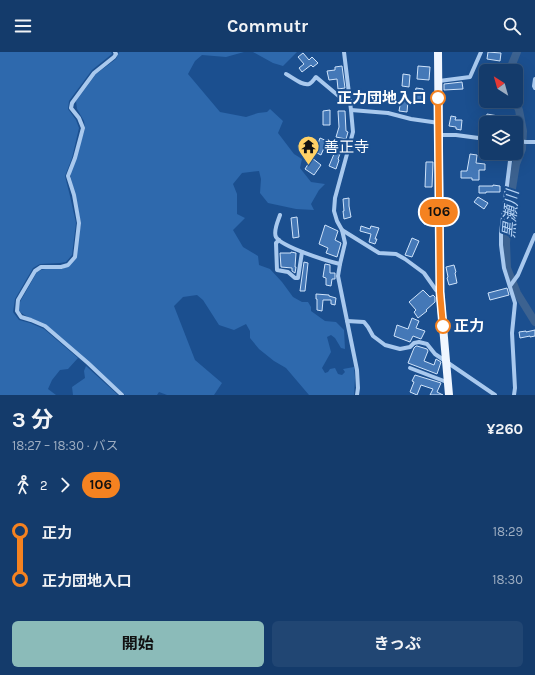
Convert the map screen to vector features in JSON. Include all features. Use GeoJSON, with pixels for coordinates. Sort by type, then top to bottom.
{"type":"FeatureCollection","features":[{"type":"Feature","properties":{"kind":"main road"},"geometry":{"type":"LineString","coordinates":[[438,52],[440,292],[449,395]]}},
{"type":"Feature","properties":{"kind":"street"},"geometry":{"type":"LineString","coordinates":[[115,52],[116,54],[114,58],[94,73],[72,103],[71,108],[79,118],[83,128],[75,158],[68,176],[75,200],[79,223],[75,257],[68,265],[41,268],[35,271],[18,300],[17,311],[21,317],[45,326],[122,395]]}},
{"type":"Feature","properties":{"kind":"street"},"geometry":{"type":"LineString","coordinates":[[344,52],[353,132],[335,198],[334,211],[337,222],[342,230],[345,243],[338,276],[358,370],[358,395]]}},
{"type":"Feature","properties":{"kind":"street"},"geometry":{"type":"LineString","coordinates":[[438,81],[470,77],[481,52]]}},
{"type":"Feature","properties":{"kind":"street"},"geometry":{"type":"LineString","coordinates":[[286,74],[303,84],[311,83],[316,77],[347,103],[350,103]]}},
{"type":"Feature","properties":{"kind":"street"},"geometry":{"type":"LineString","coordinates":[[535,79],[535,88]]}},
{"type":"Feature","properties":{"kind":"street"},"geometry":{"type":"LineString","coordinates":[[351,110],[388,113],[411,119],[439,123]]}},
{"type":"Feature","properties":{"kind":"street"},"geometry":{"type":"LineString","coordinates":[[439,135],[479,137]]}},
{"type":"Feature","properties":{"kind":"street"},"geometry":{"type":"LineString","coordinates":[[523,142],[535,142]]}},
{"type":"Feature","properties":{"kind":"street"},"geometry":{"type":"LineString","coordinates":[[510,160],[501,233],[501,245],[504,268],[515,303],[512,333],[516,388],[514,395]]}},
{"type":"Feature","properties":{"kind":"street"},"geometry":{"type":"LineString","coordinates":[[280,215],[274,232],[276,237],[281,242],[302,252],[340,264]]}},
{"type":"Feature","properties":{"kind":"street"},"geometry":{"type":"LineString","coordinates":[[342,230],[379,252],[396,254],[405,259],[424,273],[436,290],[440,292]]}},
{"type":"Feature","properties":{"kind":"street"},"geometry":{"type":"LineString","coordinates":[[510,285],[518,275],[535,234]]}},
{"type":"Feature","properties":{"kind":"street"},"geometry":{"type":"LineString","coordinates":[[279,240],[276,243],[277,270],[288,272],[295,278],[298,278],[302,252]]}},
{"type":"Feature","properties":{"kind":"street"},"geometry":{"type":"LineString","coordinates":[[347,321],[364,322],[368,326],[373,336],[384,345],[400,349],[410,347],[414,343],[419,342],[427,344],[435,354],[495,395]]}},
{"type":"Feature","properties":{"kind":"street"},"geometry":{"type":"LineString","coordinates":[[410,368],[444,381],[448,381]]}},
{"type":"Feature","properties":{"kind":"shaded area"},"geometry":{"type":"Polygon","coordinates":[[[0,52],[111,52],[112,54],[92,70],[69,101],[68,109],[76,120],[79,128],[72,158],[65,176],[76,223],[72,255],[66,262],[40,264],[33,268],[15,299],[13,312],[19,320],[44,329],[78,358],[68,369],[60,370],[52,380],[48,389],[56,395],[0,395],[0,52]]]}},
{"type":"Feature","properties":{"kind":"shaded area"},"geometry":{"type":"Polygon","coordinates":[[[119,52],[244,52],[226,57],[202,55],[195,61],[188,74],[220,112],[246,117],[267,112],[270,109],[283,121],[278,133],[294,154],[302,159],[300,168],[311,182],[325,184],[319,190],[311,204],[314,210],[296,209],[268,203],[260,193],[261,179],[259,171],[242,173],[233,184],[237,194],[237,214],[245,218],[233,230],[243,247],[258,256],[259,265],[270,269],[293,297],[302,302],[308,302],[311,307],[311,311],[325,321],[336,322],[344,330],[345,349],[341,348],[335,338],[331,335],[327,337],[331,352],[322,368],[325,373],[330,369],[335,368],[338,374],[342,375],[345,372],[343,369],[354,367],[354,395],[309,395],[286,368],[259,349],[250,338],[250,331],[246,324],[234,330],[219,325],[203,300],[197,295],[183,297],[174,306],[195,360],[222,383],[214,395],[167,395],[159,392],[157,395],[125,395],[45,324],[28,317],[19,311],[20,302],[37,272],[50,268],[62,269],[74,260],[81,223],[71,172],[85,129],[84,121],[77,109],[76,101],[96,74],[116,59],[119,52]]]}},
{"type":"Feature","properties":{"kind":"shaded area"},"geometry":{"type":"Polygon","coordinates":[[[253,52],[297,52],[283,66],[273,63],[253,52]]]}},
{"type":"Feature","properties":{"kind":"shaded area"},"geometry":{"type":"Polygon","coordinates":[[[86,366],[118,395],[73,395],[72,387],[85,378],[84,371],[86,366]]]}},
{"type":"Feature","properties":{"kind":"building"},"geometry":{"type":"Polygon","coordinates":[[[488,52],[501,53],[500,61],[487,59],[488,52]]]}},
{"type":"Feature","properties":{"kind":"building"},"geometry":{"type":"Polygon","coordinates":[[[303,53],[309,60],[312,57],[318,63],[313,67],[311,65],[302,72],[299,68],[304,64],[298,57],[303,53]]]}},
{"type":"Feature","properties":{"kind":"building"},"geometry":{"type":"Polygon","coordinates":[[[342,66],[345,88],[338,89],[337,79],[329,80],[327,71],[335,70],[335,67],[342,66]]]}},
{"type":"Feature","properties":{"kind":"building"},"geometry":{"type":"Polygon","coordinates":[[[418,66],[430,67],[429,80],[417,79],[418,66]]]}},
{"type":"Feature","properties":{"kind":"building"},"geometry":{"type":"Polygon","coordinates":[[[403,74],[410,75],[409,87],[402,86],[403,74]]]}},
{"type":"Feature","properties":{"kind":"building"},"geometry":{"type":"Polygon","coordinates":[[[462,82],[463,89],[444,90],[444,84],[462,82]]]}},
{"type":"Feature","properties":{"kind":"building"},"geometry":{"type":"Polygon","coordinates":[[[416,88],[423,89],[422,101],[414,100],[416,88]]]}},
{"type":"Feature","properties":{"kind":"building"},"geometry":{"type":"Polygon","coordinates":[[[401,100],[408,101],[407,112],[399,111],[401,100]]]}},
{"type":"Feature","properties":{"kind":"building"},"geometry":{"type":"Polygon","coordinates":[[[330,110],[330,125],[323,125],[323,111],[330,110]]]}},
{"type":"Feature","properties":{"kind":"building"},"geometry":{"type":"Polygon","coordinates":[[[338,111],[345,111],[346,131],[348,132],[346,139],[336,137],[339,127],[338,111]]]}},
{"type":"Feature","properties":{"kind":"building"},"geometry":{"type":"Polygon","coordinates":[[[487,114],[498,116],[487,116],[487,114]]]}},
{"type":"Feature","properties":{"kind":"building"},"geometry":{"type":"Polygon","coordinates":[[[451,116],[456,117],[455,120],[462,120],[461,130],[456,129],[456,127],[449,126],[451,116]]]}},
{"type":"Feature","properties":{"kind":"building"},"geometry":{"type":"Polygon","coordinates":[[[320,138],[327,141],[321,155],[315,152],[320,138]]]}},
{"type":"Feature","properties":{"kind":"building"},"geometry":{"type":"Polygon","coordinates":[[[336,144],[343,146],[336,169],[329,166],[336,144]]]}},
{"type":"Feature","properties":{"kind":"building"},"geometry":{"type":"Polygon","coordinates":[[[470,154],[477,155],[476,163],[485,164],[485,170],[479,170],[479,180],[472,180],[472,178],[461,178],[461,171],[467,171],[470,154]]]}},
{"type":"Feature","properties":{"kind":"building"},"geometry":{"type":"Polygon","coordinates":[[[312,158],[321,165],[314,175],[305,169],[312,158]]]}},
{"type":"Feature","properties":{"kind":"building"},"geometry":{"type":"Polygon","coordinates":[[[426,162],[433,162],[432,187],[425,187],[426,162]]]}},
{"type":"Feature","properties":{"kind":"building"},"geometry":{"type":"Polygon","coordinates":[[[479,186],[500,186],[500,192],[479,193],[479,186]]]}},
{"type":"Feature","properties":{"kind":"building"},"geometry":{"type":"Polygon","coordinates":[[[478,197],[488,203],[484,209],[474,202],[478,197]]]}},
{"type":"Feature","properties":{"kind":"building"},"geometry":{"type":"Polygon","coordinates":[[[349,198],[351,217],[344,219],[343,199],[349,198]]]}},
{"type":"Feature","properties":{"kind":"building"},"geometry":{"type":"Polygon","coordinates":[[[424,206],[432,207],[432,224],[424,224],[424,206]]]}},
{"type":"Feature","properties":{"kind":"building"},"geometry":{"type":"Polygon","coordinates":[[[297,217],[299,237],[293,238],[291,218],[297,217]]]}},
{"type":"Feature","properties":{"kind":"building"},"geometry":{"type":"Polygon","coordinates":[[[325,225],[338,231],[335,240],[341,243],[337,257],[326,253],[328,248],[319,244],[325,225]]]}},
{"type":"Feature","properties":{"kind":"building"},"geometry":{"type":"Polygon","coordinates":[[[361,226],[370,229],[371,226],[379,228],[375,239],[377,239],[375,244],[369,242],[371,234],[360,231],[361,226]]]}},
{"type":"Feature","properties":{"kind":"building"},"geometry":{"type":"Polygon","coordinates":[[[412,238],[419,241],[412,257],[405,255],[412,238]]]}},
{"type":"Feature","properties":{"kind":"building"},"geometry":{"type":"Polygon","coordinates":[[[280,253],[296,253],[295,273],[292,271],[292,268],[281,267],[280,253]]]}},
{"type":"Feature","properties":{"kind":"building"},"geometry":{"type":"Polygon","coordinates":[[[304,262],[308,263],[305,291],[300,291],[304,262]]]}},
{"type":"Feature","properties":{"kind":"building"},"geometry":{"type":"Polygon","coordinates":[[[325,264],[330,265],[330,273],[335,273],[335,279],[332,279],[331,286],[326,285],[326,278],[323,277],[325,264]]]}},
{"type":"Feature","properties":{"kind":"building"},"geometry":{"type":"Polygon","coordinates":[[[454,265],[457,283],[449,285],[446,267],[454,265]]]}},
{"type":"Feature","properties":{"kind":"building"},"geometry":{"type":"Polygon","coordinates":[[[507,288],[509,295],[490,300],[488,293],[507,288]]]}},
{"type":"Feature","properties":{"kind":"building"},"geometry":{"type":"Polygon","coordinates":[[[423,290],[430,297],[433,295],[435,297],[435,302],[418,318],[414,312],[416,310],[409,302],[423,290]]]}},
{"type":"Feature","properties":{"kind":"building"},"geometry":{"type":"Polygon","coordinates":[[[316,294],[329,295],[336,298],[335,305],[331,304],[331,300],[323,300],[322,311],[317,310],[316,294]]]}},
{"type":"Feature","properties":{"kind":"building"},"geometry":{"type":"Polygon","coordinates":[[[412,318],[419,321],[416,328],[425,331],[421,339],[413,336],[410,342],[394,336],[397,325],[408,329],[412,318]]]}},
{"type":"Feature","properties":{"kind":"building"},"geometry":{"type":"Polygon","coordinates":[[[535,330],[535,336],[520,338],[519,332],[535,330]]]}},
{"type":"Feature","properties":{"kind":"building"},"geometry":{"type":"Polygon","coordinates":[[[416,346],[427,349],[428,351],[424,361],[434,365],[436,359],[441,362],[437,374],[408,363],[416,346]]]}},
{"type":"Feature","properties":{"kind":"building"},"geometry":{"type":"Polygon","coordinates":[[[415,375],[441,383],[437,392],[443,395],[430,395],[433,389],[421,385],[417,395],[410,392],[415,375]]]}},
{"type":"Feature","properties":{"kind":"waterway","name":"黒瀬川"},"geometry":{"type":"LineString","coordinates":[[512,64],[517,52]]}},
{"type":"Feature","properties":{"kind":"waterway","name":"黒瀬川"},"geometry":{"type":"LineString","coordinates":[[518,108],[523,131],[522,149],[516,164],[509,207],[506,243],[507,268],[517,293],[535,322]]}},
{"type":"Feature","properties":{"kind":"bus line","name":"106"},"geometry":{"type":"LineString","coordinates":[[438,98],[440,292],[443,326]]}},
{"type":"Feature","properties":{"kind":"place","name":"正力団地入口"},"geometry":{"type":"Point","coordinates":[438,98]}},
{"type":"Feature","properties":{"kind":"place","name":"善正寺"},"geometry":{"type":"Point","coordinates":[309,166]}},
{"type":"Feature","properties":{"kind":"place","name":"正力"},"geometry":{"type":"Point","coordinates":[443,326]}}]}
